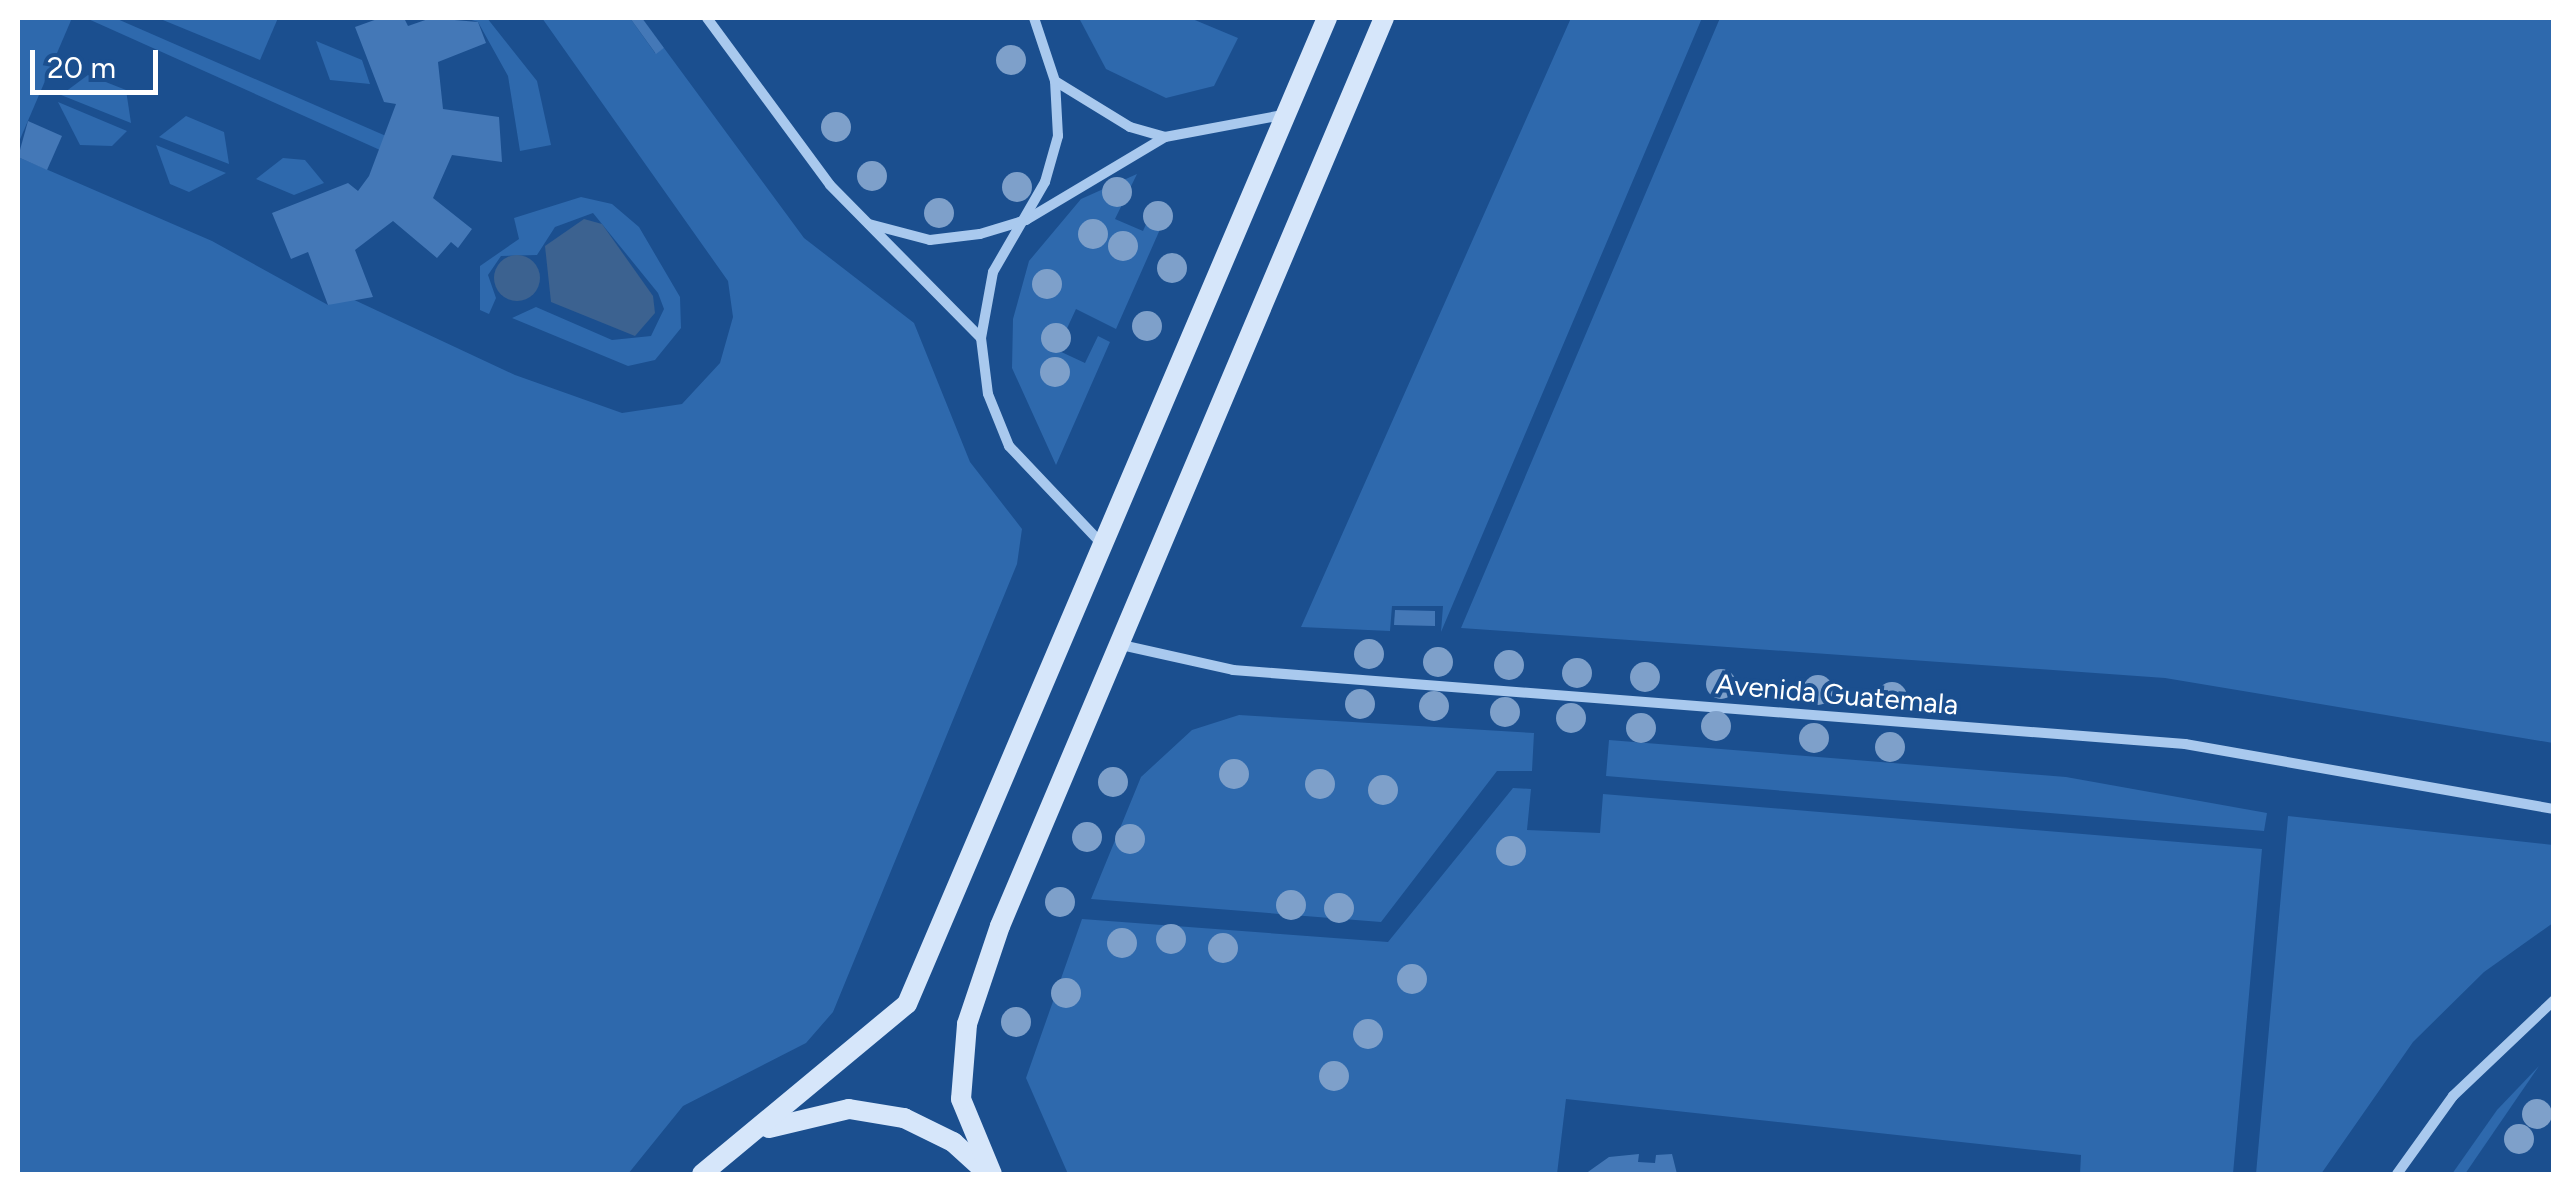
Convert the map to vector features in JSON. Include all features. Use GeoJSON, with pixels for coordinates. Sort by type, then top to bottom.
{"type":"FeatureCollection","features":[{"type":"Feature","properties":{"kind":"main road"},"geometry":{"type":"LineString","coordinates":[[702,1174],[907,1004],[1327,18]]}},
{"type":"Feature","properties":{"kind":"main road"},"geometry":{"type":"LineString","coordinates":[[990,1174],[961,1099],[967,1024],[1116,644],[1384,18]]}},
{"type":"Feature","properties":{"kind":"main road"},"geometry":{"type":"LineString","coordinates":[[745,1138],[795,1116],[849,1109],[904,1118],[953,1142],[990,1174]]}},
{"type":"Feature","properties":{"kind":"street"},"geometry":{"type":"LineString","coordinates":[[707,18],[862,222],[981,338]]}},
{"type":"Feature","properties":{"kind":"street"},"geometry":{"type":"LineString","coordinates":[[1034,18],[1055,81],[1058,136],[1026,220],[993,272],[981,338],[988,394],[1009,446],[1101,543]]}},
{"type":"Feature","properties":{"kind":"street"},"geometry":{"type":"LineString","coordinates":[[1055,81],[1130,127],[1165,137]]}},
{"type":"Feature","properties":{"kind":"street"},"geometry":{"type":"LineString","coordinates":[[862,222],[930,240],[1026,220],[1165,137],[1289,114]]}},
{"type":"Feature","properties":{"kind":"street","name":"Avenida Guatemala"},"geometry":{"type":"LineString","coordinates":[[1116,644],[1233,670],[2185,744],[2554,809]]}},
{"type":"Feature","properties":{"kind":"street"},"geometry":{"type":"LineString","coordinates":[[2397,1174],[2453,1096],[2554,1000]]}},
{"type":"Feature","properties":{"kind":"shaded area"},"geometry":{"type":"Polygon","coordinates":[[[18,18],[72,18],[18,144],[18,18]]]}},
{"type":"Feature","properties":{"kind":"shaded area"},"geometry":{"type":"Polygon","coordinates":[[[86,18],[115,18],[386,136],[380,150],[86,18]]]}},
{"type":"Feature","properties":{"kind":"shaded area"},"geometry":{"type":"Polygon","coordinates":[[[158,18],[278,18],[260,60],[158,18]]]}},
{"type":"Feature","properties":{"kind":"shaded area"},"geometry":{"type":"Polygon","coordinates":[[[465,18],[487,18],[537,81],[551,145],[520,151],[508,76],[478,22],[465,18]]]}},
{"type":"Feature","properties":{"kind":"shaded area"},"geometry":{"type":"Polygon","coordinates":[[[542,18],[630,18],[655,53],[664,48],[804,238],[914,323],[970,462],[1022,529],[1017,564],[833,1012],[806,1043],[683,1106],[628,1174],[18,1174],[18,157],[212,241],[328,305],[348,297],[515,375],[622,413],[682,404],[720,363],[733,317],[728,281],[542,18]]]}},
{"type":"Feature","properties":{"kind":"shaded area"},"geometry":{"type":"Polygon","coordinates":[[[1079,18],[1190,18],[1238,38],[1214,86],[1166,98],[1106,69],[1079,18]]]}},
{"type":"Feature","properties":{"kind":"shaded area"},"geometry":{"type":"Polygon","coordinates":[[[1571,18],[1702,18],[1441,632],[1443,606],[1392,606],[1390,631],[1301,627],[1571,18]]]}},
{"type":"Feature","properties":{"kind":"shaded area"},"geometry":{"type":"Polygon","coordinates":[[[1720,18],[2553,18],[2553,743],[2165,678],[1461,628],[1720,18]]]}},
{"type":"Feature","properties":{"kind":"shaded area"},"geometry":{"type":"Polygon","coordinates":[[[316,41],[362,60],[370,84],[330,80],[316,41]]]}},
{"type":"Feature","properties":{"kind":"shaded area"},"geometry":{"type":"Polygon","coordinates":[[[88,75],[126,90],[131,123],[61,95],[88,75]]]}},
{"type":"Feature","properties":{"kind":"shaded area"},"geometry":{"type":"Polygon","coordinates":[[[58,102],[127,131],[112,146],[80,145],[58,102]]]}},
{"type":"Feature","properties":{"kind":"shaded area"},"geometry":{"type":"Polygon","coordinates":[[[186,116],[224,132],[229,164],[159,137],[186,116]]]}},
{"type":"Feature","properties":{"kind":"shaded area"},"geometry":{"type":"Polygon","coordinates":[[[156,145],[226,173],[189,192],[170,184],[156,145]]]}},
{"type":"Feature","properties":{"kind":"shaded area"},"geometry":{"type":"Polygon","coordinates":[[[283,158],[305,160],[324,183],[294,195],[256,179],[283,158]]]}},
{"type":"Feature","properties":{"kind":"shaded area"},"geometry":{"type":"Polygon","coordinates":[[[1137,174],[1115,219],[1143,231],[1155,204],[1169,209],[1116,329],[1076,309],[1057,350],[1085,363],[1098,336],[1110,342],[1056,465],[1012,368],[1013,319],[1029,261],[1081,199],[1137,174]]]}},
{"type":"Feature","properties":{"kind":"shaded area"},"geometry":{"type":"Polygon","coordinates":[[[581,197],[612,204],[639,227],[680,297],[681,328],[655,360],[628,366],[512,318],[536,307],[612,340],[651,336],[664,309],[658,293],[593,213],[555,227],[537,255],[501,256],[488,275],[496,298],[489,314],[480,310],[480,266],[519,239],[514,218],[581,197]]]}},
{"type":"Feature","properties":{"kind":"shaded area"},"geometry":{"type":"Polygon","coordinates":[[[584,219],[602,224],[653,296],[655,313],[635,336],[551,302],[545,246],[584,219]]]}},
{"type":"Feature","properties":{"kind":"shaded area"},"geometry":{"type":"Polygon","coordinates":[[[517,255],[533,262],[540,278],[533,294],[517,301],[501,294],[494,278],[501,262],[517,255]]]}},
{"type":"Feature","properties":{"kind":"shaded area"},"geometry":{"type":"Polygon","coordinates":[[[1239,715],[1534,733],[1532,771],[1497,771],[1381,922],[1091,899],[1141,777],[1192,730],[1239,715]]]}},
{"type":"Feature","properties":{"kind":"shaded area"},"geometry":{"type":"Polygon","coordinates":[[[1609,740],[2066,777],[2267,813],[2264,831],[1606,776],[1609,740]]]}},
{"type":"Feature","properties":{"kind":"shaded area"},"geometry":{"type":"Polygon","coordinates":[[[1513,788],[1531,789],[1527,830],[1600,833],[1603,794],[2262,849],[2233,1174],[2080,1174],[2081,1155],[1566,1099],[1557,1174],[1068,1174],[1026,1078],[1082,919],[1388,942],[1513,788]]]}},
{"type":"Feature","properties":{"kind":"shaded area"},"geometry":{"type":"Polygon","coordinates":[[[2288,816],[2553,845],[2553,923],[2484,972],[2413,1042],[2321,1174],[2256,1174],[2288,816]]]}},
{"type":"Feature","properties":{"kind":"shaded area"},"geometry":{"type":"Polygon","coordinates":[[[2539,1066],[2465,1174],[2452,1174],[2497,1110],[2539,1066]]]}},
{"type":"Feature","properties":{"kind":"building"},"geometry":{"type":"Polygon","coordinates":[[[380,18],[404,18],[408,26],[431,18],[478,22],[486,43],[438,62],[443,109],[499,117],[502,162],[452,155],[433,198],[472,229],[458,248],[451,242],[437,258],[393,221],[355,250],[373,297],[328,305],[308,252],[291,259],[272,213],[348,183],[358,191],[369,176],[396,104],[384,102],[355,27],[380,18]]]}},
{"type":"Feature","properties":{"kind":"building"},"geometry":{"type":"Polygon","coordinates":[[[630,18],[642,18],[664,48],[656,54],[630,18]]]}},
{"type":"Feature","properties":{"kind":"building"},"geometry":{"type":"Polygon","coordinates":[[[28,121],[62,136],[47,170],[18,157],[28,121]]]}},
{"type":"Feature","properties":{"kind":"building"},"geometry":{"type":"Polygon","coordinates":[[[1395,610],[1435,611],[1435,626],[1394,625],[1395,610]]]}},
{"type":"Feature","properties":{"kind":"building"},"geometry":{"type":"Polygon","coordinates":[[[1639,1154],[1638,1162],[1655,1163],[1656,1155],[1672,1154],[1677,1174],[1585,1174],[1609,1157],[1639,1154]]]}}]}
